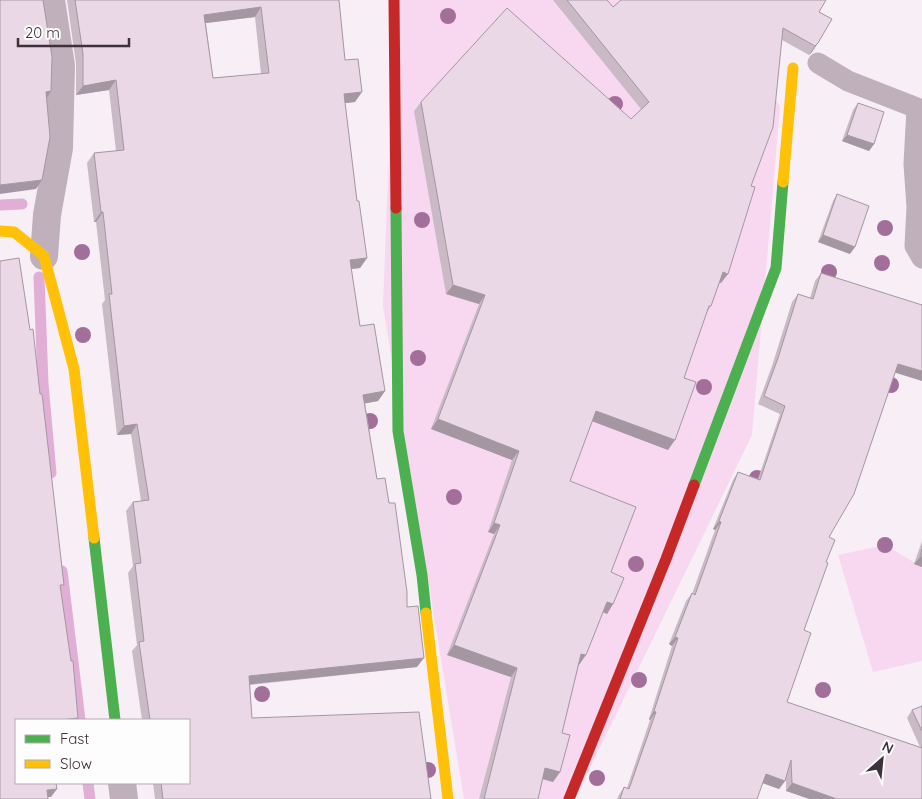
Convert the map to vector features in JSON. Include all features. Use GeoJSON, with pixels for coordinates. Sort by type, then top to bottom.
{"type":"FeatureCollection","features":[{"type":"Feature","properties":{"kind":"street"},"geometry":{"type":"LineString","coordinates":[[51,0],[61,66],[59,148],[47,216],[44,256],[74,369],[115,719]]}},
{"type":"Feature","properties":{"kind":"street"},"geometry":{"type":"LineString","coordinates":[[394,0],[398,431],[422,575],[448,799]]}},
{"type":"Feature","properties":{"kind":"street"},"geometry":{"type":"LineString","coordinates":[[569,799],[666,559],[776,268],[793,68]]}},
{"type":"Feature","properties":{"kind":"street"},"geometry":{"type":"LineString","coordinates":[[0,231],[14,232],[44,256]]}},
{"type":"Feature","properties":{"kind":"street"},"geometry":{"type":"LineString","coordinates":[[122,784],[124,799]]}},
{"type":"Feature","properties":{"kind":"lane"},"geometry":{"type":"LineString","coordinates":[[818,63],[848,81],[916,108],[914,164],[917,207],[915,246],[922,258]]}},
{"type":"Feature","properties":{"kind":"shaded area"},"geometry":{"type":"Polygon","coordinates":[[[395,0],[725,0],[780,107],[752,435],[575,799],[464,799],[383,306],[395,0]]]}},
{"type":"Feature","properties":{"kind":"shaded area"},"geometry":{"type":"Polygon","coordinates":[[[885,545],[922,567],[922,661],[873,672],[838,555],[885,545]]]}},
{"type":"Feature","properties":{"kind":"building"},"geometry":{"type":"Polygon","coordinates":[[[0,0],[43,0],[52,57],[51,91],[46,92],[50,137],[42,180],[0,185],[0,0]]]}},
{"type":"Feature","properties":{"kind":"building"},"geometry":{"type":"Polygon","coordinates":[[[75,0],[339,0],[345,60],[358,59],[362,92],[344,94],[357,201],[359,201],[367,258],[350,260],[360,326],[374,324],[385,391],[363,395],[377,479],[385,478],[389,503],[395,503],[407,592],[407,607],[418,606],[424,658],[249,676],[252,718],[419,712],[431,799],[163,799],[161,784],[190,784],[190,719],[150,719],[139,642],[144,641],[135,564],[141,563],[133,502],[149,500],[137,424],[124,426],[109,294],[112,294],[103,212],[101,212],[94,153],[124,150],[116,80],[83,86],[83,54],[75,0]],[[261,7],[204,15],[213,78],[269,73],[261,7]]]}},
{"type":"Feature","properties":{"kind":"building"},"geometry":{"type":"Polygon","coordinates":[[[567,0],[607,0],[613,7],[621,0],[826,0],[819,12],[832,19],[815,46],[783,28],[773,127],[751,186],[755,187],[728,274],[723,272],[684,378],[696,382],[675,440],[596,411],[570,481],[636,507],[611,572],[624,578],[613,604],[607,602],[586,655],[581,654],[562,733],[570,735],[560,772],[545,768],[538,799],[484,799],[517,668],[454,645],[500,525],[494,523],[519,451],[438,419],[485,295],[453,285],[421,102],[507,8],[631,119],[649,102],[567,0]]]}},
{"type":"Feature","properties":{"kind":"building"},"geometry":{"type":"Polygon","coordinates":[[[858,103],[884,112],[874,144],[847,135],[858,103]]]}},
{"type":"Feature","properties":{"kind":"building"},"geometry":{"type":"Polygon","coordinates":[[[837,194],[869,206],[855,247],[823,235],[837,194]]]}},
{"type":"Feature","properties":{"kind":"building"},"geometry":{"type":"Polygon","coordinates":[[[19,258],[30,330],[33,329],[64,585],[60,585],[71,661],[73,661],[78,718],[15,719],[15,784],[56,784],[57,789],[47,790],[48,799],[0,799],[0,261],[19,258]]]}},
{"type":"Feature","properties":{"kind":"building"},"geometry":{"type":"Polygon","coordinates":[[[821,273],[922,305],[922,371],[898,364],[854,494],[829,537],[835,540],[804,630],[811,633],[787,702],[922,748],[922,799],[837,799],[792,783],[791,760],[785,781],[766,774],[757,799],[620,799],[624,787],[629,789],[656,712],[654,711],[678,638],[675,637],[692,593],[695,595],[721,522],[719,521],[738,472],[760,480],[785,406],[764,396],[798,294],[813,299],[821,273]]]}},
{"type":"Feature","properties":{"kind":"building"},"geometry":{"type":"Polygon","coordinates":[[[922,706],[922,731],[912,710],[922,706]]]}},
{"type":"Feature","properties":{"kind":"waterway"},"geometry":{"type":"LineString","coordinates":[[0,205],[22,204]]}},
{"type":"Feature","properties":{"kind":"waterway"},"geometry":{"type":"LineString","coordinates":[[39,277],[43,384],[51,473]]}},
{"type":"Feature","properties":{"kind":"waterway"},"geometry":{"type":"LineString","coordinates":[[62,571],[80,719]]}},
{"type":"Feature","properties":{"kind":"waterway"},"geometry":{"type":"LineString","coordinates":[[88,784],[90,799]]}},
{"type":"Feature","properties":{"kind":"traffic: fast"},"geometry":{"type":"LineString","coordinates":[[694,485],[776,268],[783,182]]}},
{"type":"Feature","properties":{"kind":"traffic: fast"},"geometry":{"type":"LineString","coordinates":[[396,208],[398,431],[422,575],[426,613]]}},
{"type":"Feature","properties":{"kind":"traffic: fast"},"geometry":{"type":"LineString","coordinates":[[94,538],[115,719]]}},
{"type":"Feature","properties":{"kind":"traffic: slow"},"geometry":{"type":"LineString","coordinates":[[783,182],[793,68]]}},
{"type":"Feature","properties":{"kind":"traffic: slow"},"geometry":{"type":"LineString","coordinates":[[0,231],[14,232],[44,256],[74,369],[94,538]]}},
{"type":"Feature","properties":{"kind":"traffic: slow"},"geometry":{"type":"LineString","coordinates":[[426,613],[448,799]]}},
{"type":"Feature","properties":{"kind":"traffic: jam"},"geometry":{"type":"LineString","coordinates":[[394,0],[396,208]]}},
{"type":"Feature","properties":{"kind":"traffic: jam"},"geometry":{"type":"LineString","coordinates":[[569,799],[694,485]]}}]}
